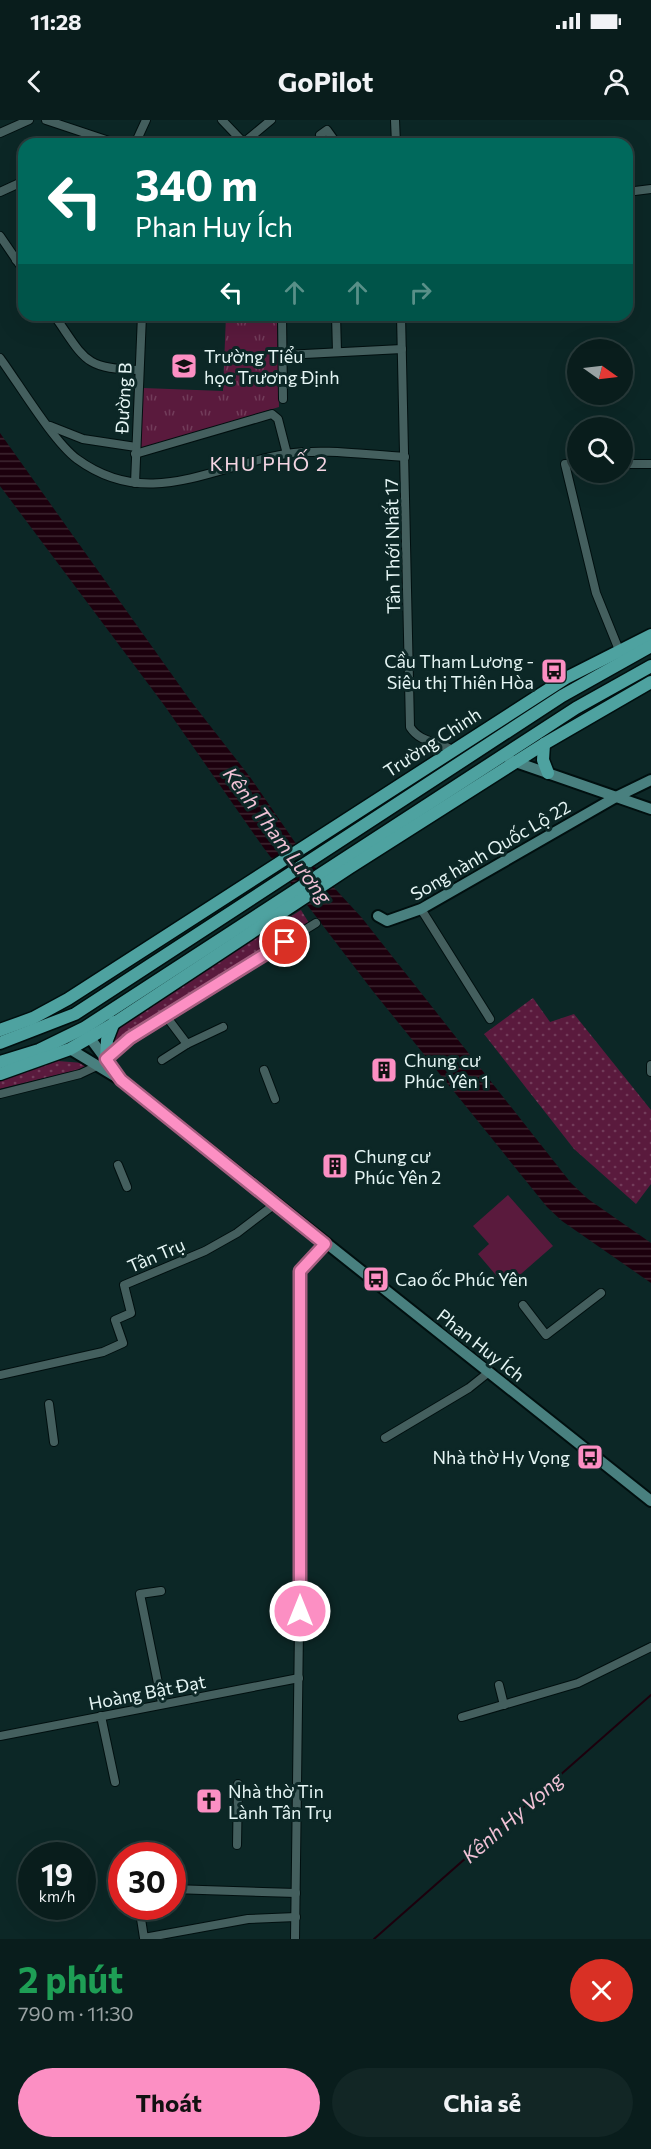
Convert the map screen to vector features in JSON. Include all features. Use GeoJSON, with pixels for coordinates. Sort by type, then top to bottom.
{"type":"FeatureCollection","features":[{"type":"Feature","properties":{"kind":"main road","name":"Trường Chinh"},"geometry":{"type":"LineString","coordinates":[[198,933],[562,696],[651,635]]}},
{"type":"Feature","properties":{"kind":"main road","name":"Trường Chinh"},"geometry":{"type":"LineString","coordinates":[[190,921],[566,678],[621,655],[651,646]]}},
{"type":"Feature","properties":{"kind":"main road"},"geometry":{"type":"LineString","coordinates":[[0,1074],[87,1033],[113,1024],[283,913],[346,863],[501,757],[576,708],[651,666]]}},
{"type":"Feature","properties":{"kind":"main road"},"geometry":{"type":"LineString","coordinates":[[87,1033],[126,999],[276,902],[651,682]]}},
{"type":"Feature","properties":{"kind":"main road"},"geometry":{"type":"LineString","coordinates":[[544,744],[543,760],[548,773]]}},
{"type":"Feature","properties":{"kind":"main road"},"geometry":{"type":"LineString","coordinates":[[501,757],[651,809]]}},
{"type":"Feature","properties":{"kind":"main road"},"geometry":{"type":"LineString","coordinates":[[616,797],[651,780]]}},
{"type":"Feature","properties":{"kind":"main road","name":"Song hành Quốc Lộ 22"},"geometry":{"type":"LineString","coordinates":[[378,916],[387,921],[421,909],[616,797]]}},
{"type":"Feature","properties":{"kind":"main road"},"geometry":{"type":"LineString","coordinates":[[0,1030],[48,1011],[190,921],[198,933],[75,1014],[0,1042]]}},
{"type":"Feature","properties":{"kind":"main road"},"geometry":{"type":"LineString","coordinates":[[206,947],[214,959]]}},
{"type":"Feature","properties":{"kind":"main road"},"geometry":{"type":"LineString","coordinates":[[68,999],[102,1062]]}},
{"type":"Feature","properties":{"kind":"main road"},"geometry":{"type":"LineString","coordinates":[[102,1062],[106,1040],[126,999]]}},
{"type":"Feature","properties":{"kind":"main road"},"geometry":{"type":"LineString","coordinates":[[48,1011],[66,1044],[102,1062]]}},
{"type":"Feature","properties":{"kind":"main road"},"geometry":{"type":"LineString","coordinates":[[0,1062],[66,1044]]}},
{"type":"Feature","properties":{"kind":"main road","name":"Phan Huy Ích"},"geometry":{"type":"LineString","coordinates":[[102,1062],[121,1080],[325,1244],[651,1501]]}},
{"type":"Feature","properties":{"kind":"street"},"geometry":{"type":"LineString","coordinates":[[0,133],[29,120]]}},
{"type":"Feature","properties":{"kind":"street"},"geometry":{"type":"LineString","coordinates":[[46,120],[96,138]]}},
{"type":"Feature","properties":{"kind":"street"},"geometry":{"type":"LineString","coordinates":[[138,138],[146,120]]}},
{"type":"Feature","properties":{"kind":"street"},"geometry":{"type":"LineString","coordinates":[[222,120],[238,138]]}},
{"type":"Feature","properties":{"kind":"street"},"geometry":{"type":"LineString","coordinates":[[248,138],[271,120]]}},
{"type":"Feature","properties":{"kind":"street"},"geometry":{"type":"LineString","coordinates":[[395,120],[396,138]]}},
{"type":"Feature","properties":{"kind":"street"},"geometry":{"type":"LineString","coordinates":[[321,138],[320,135],[327,130],[333,138]]}},
{"type":"Feature","properties":{"kind":"street"},"geometry":{"type":"LineString","coordinates":[[0,192],[18,184]]}},
{"type":"Feature","properties":{"kind":"street"},"geometry":{"type":"LineString","coordinates":[[633,191],[651,189]]}},
{"type":"Feature","properties":{"kind":"street"},"geometry":{"type":"LineString","coordinates":[[0,236],[18,263]]}},
{"type":"Feature","properties":{"kind":"street"},"geometry":{"type":"LineString","coordinates":[[58,321],[83,356],[96,365],[107,369],[140,370]]}},
{"type":"Feature","properties":{"kind":"street","name":"Đường B"},"geometry":{"type":"LineString","coordinates":[[135,483],[142,321]]}},
{"type":"Feature","properties":{"kind":"street"},"geometry":{"type":"LineString","coordinates":[[282,321],[285,356],[283,399]]}},
{"type":"Feature","properties":{"kind":"street"},"geometry":{"type":"LineString","coordinates":[[336,321],[337,352]]}},
{"type":"Feature","properties":{"kind":"street","name":"Tân Thới Nhất 17"},"geometry":{"type":"LineString","coordinates":[[401,321],[410,727],[422,740],[446,745],[452,750]]}},
{"type":"Feature","properties":{"kind":"street"},"geometry":{"type":"LineString","coordinates":[[285,356],[402,349]]}},
{"type":"Feature","properties":{"kind":"street"},"geometry":{"type":"LineString","coordinates":[[0,358],[46,423],[76,458],[108,477],[156,486],[287,454],[318,452],[405,457]]}},
{"type":"Feature","properties":{"kind":"street"},"geometry":{"type":"LineString","coordinates":[[46,423],[83,439],[135,450],[272,414],[278,419],[287,454]]}},
{"type":"Feature","properties":{"kind":"street"},"geometry":{"type":"LineString","coordinates":[[633,464],[651,464]]}},
{"type":"Feature","properties":{"kind":"street"},"geometry":{"type":"LineString","coordinates":[[569,483],[594,588],[621,655]]}},
{"type":"Feature","properties":{"kind":"street"},"geometry":{"type":"LineString","coordinates":[[421,909],[490,1019]]}},
{"type":"Feature","properties":{"kind":"street"},"geometry":{"type":"LineString","coordinates":[[0,1094],[80,1074],[102,1062],[130,1038],[316,923]]}},
{"type":"Feature","properties":{"kind":"street"},"geometry":{"type":"LineString","coordinates":[[166,1016],[187,1044]]}},
{"type":"Feature","properties":{"kind":"street"},"geometry":{"type":"LineString","coordinates":[[162,1060],[187,1044],[223,1027]]}},
{"type":"Feature","properties":{"kind":"street"},"geometry":{"type":"LineString","coordinates":[[651,1065],[651,1072]]}},
{"type":"Feature","properties":{"kind":"street"},"geometry":{"type":"LineString","coordinates":[[264,1070],[275,1099]]}},
{"type":"Feature","properties":{"kind":"street"},"geometry":{"type":"LineString","coordinates":[[118,1165],[127,1187]]}},
{"type":"Feature","properties":{"kind":"street","name":"Tân Trụ"},"geometry":{"type":"LineString","coordinates":[[0,1375],[103,1352],[123,1343],[115,1320],[131,1313],[124,1285],[156,1269],[205,1251],[237,1233],[275,1204]]}},
{"type":"Feature","properties":{"kind":"street"},"geometry":{"type":"LineString","coordinates":[[295,1939],[299,1678],[300,1271],[325,1244]]}},
{"type":"Feature","properties":{"kind":"street"},"geometry":{"type":"LineString","coordinates":[[523,1305],[546,1335],[601,1293]]}},
{"type":"Feature","properties":{"kind":"street"},"geometry":{"type":"LineString","coordinates":[[385,1438],[469,1388],[489,1372]]}},
{"type":"Feature","properties":{"kind":"street"},"geometry":{"type":"LineString","coordinates":[[50,1404],[54,1442]]}},
{"type":"Feature","properties":{"kind":"street"},"geometry":{"type":"LineString","coordinates":[[161,1591],[140,1594],[162,1703]]}},
{"type":"Feature","properties":{"kind":"street"},"geometry":{"type":"LineString","coordinates":[[462,1717],[578,1683],[651,1647]]}},
{"type":"Feature","properties":{"kind":"street","name":"Hoàng Bật Đạt"},"geometry":{"type":"LineString","coordinates":[[0,1736],[299,1678]]}},
{"type":"Feature","properties":{"kind":"street"},"geometry":{"type":"LineString","coordinates":[[499,1685],[504,1705]]}},
{"type":"Feature","properties":{"kind":"street"},"geometry":{"type":"LineString","coordinates":[[100,1716],[115,1782]]}},
{"type":"Feature","properties":{"kind":"street"},"geometry":{"type":"LineString","coordinates":[[237,1845],[238,1784]]}},
{"type":"Feature","properties":{"kind":"street"},"geometry":{"type":"LineString","coordinates":[[186,1889],[296,1893]]}},
{"type":"Feature","properties":{"kind":"street"},"geometry":{"type":"LineString","coordinates":[[141,1920],[144,1938],[248,1919],[296,1917]]}},
{"type":"Feature","properties":{"kind":"green space"},"geometry":{"type":"Polygon","coordinates":[[[226,321],[277,321],[279,407],[138,450],[143,388],[223,391],[226,321]]]}},
{"type":"Feature","properties":{"kind":"green space"},"geometry":{"type":"Polygon","coordinates":[[[301,910],[309,923],[115,1042],[111,1038],[115,1026],[301,910]]]}},
{"type":"Feature","properties":{"kind":"green space"},"geometry":{"type":"Polygon","coordinates":[[[533,998],[550,1022],[574,1014],[651,1110],[651,1184],[636,1204],[574,1149],[484,1034],[533,998]]]}},
{"type":"Feature","properties":{"kind":"green space"},"geometry":{"type":"Polygon","coordinates":[[[58,1061],[83,1063],[89,1067],[0,1089],[0,1077],[58,1061]]]}},
{"type":"Feature","properties":{"kind":"green space"},"geometry":{"type":"Polygon","coordinates":[[[508,1195],[553,1246],[506,1287],[478,1254],[489,1244],[473,1226],[508,1195]]]}},
{"type":"Feature","properties":{"kind":"water","name":"Kênh Tham Lương"},"geometry":{"type":"Polygon","coordinates":[[[0,433],[190,700],[250,777],[303,854],[362,918],[571,1183],[588,1199],[651,1243],[651,1283],[562,1221],[547,1207],[372,990],[263,847],[164,705],[0,486],[0,433]]]}},
{"type":"Feature","properties":{"kind":"waterway","name":"Kênh Hy Vọng"},"geometry":{"type":"LineString","coordinates":[[374,1939],[651,1695]]}},
{"type":"Feature","properties":{"kind":"place","name":"Trường Tiểu học Trương Định"},"geometry":{"type":"Point","coordinates":[184,366]}},
{"type":"Feature","properties":{"kind":"place","name":"Cầu Tham Lương - Siêu thị Thiên Hòa"},"geometry":{"type":"Point","coordinates":[554,671]}},
{"type":"Feature","properties":{"kind":"place","name":"Chung cư Phúc Yên 1"},"geometry":{"type":"Point","coordinates":[384,1070]}},
{"type":"Feature","properties":{"kind":"place","name":"Chung cư Phúc Yên 2"},"geometry":{"type":"Point","coordinates":[335,1166]}},
{"type":"Feature","properties":{"kind":"place","name":"Cao ốc Phúc Yên"},"geometry":{"type":"Point","coordinates":[376,1279]}},
{"type":"Feature","properties":{"kind":"place","name":"Nhà thờ Hy Vọng"},"geometry":{"type":"Point","coordinates":[590,1457]}},
{"type":"Feature","properties":{"kind":"place","name":"Nhà thờ Tin Lành Tân Trụ"},"geometry":{"type":"Point","coordinates":[209,1801]}},
{"type":"Feature","properties":{"kind":"district","name":"KHU PHỐ 2"},"geometry":{"type":"Point","coordinates":[269,463]}},
{"type":"Feature","properties":{"kind":"route"},"geometry":{"type":"LineString","coordinates":[[285,942],[130,1038],[106,1059],[116,1069],[121,1080],[325,1244],[300,1271],[300,1611]]}}]}
